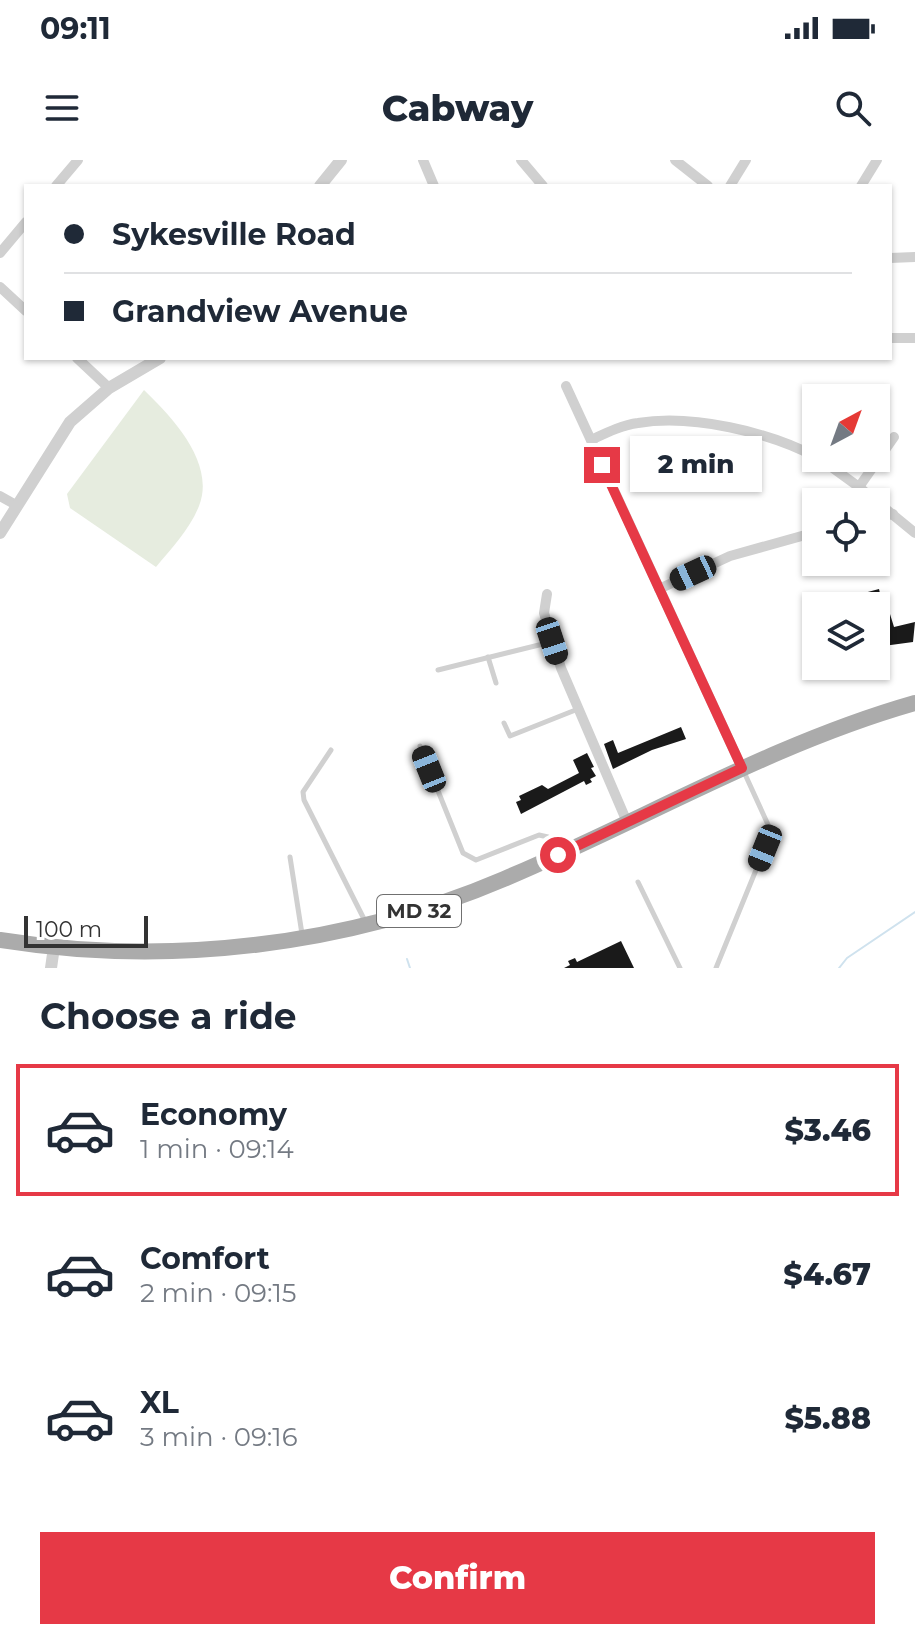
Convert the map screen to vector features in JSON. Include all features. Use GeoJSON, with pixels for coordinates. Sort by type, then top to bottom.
{"type":"FeatureCollection","features":[{"type":"Feature","properties":{"kind":"main road","name":"MD 32"},"geometry":{"type":"LineString","coordinates":[[0,940],[54,947],[192,950],[303,938],[367,925],[449,901],[558,855],[742,768],[830,731],[915,703]]}},
{"type":"Feature","properties":{"kind":"street"},"geometry":{"type":"LineString","coordinates":[[58,184],[78,160]]}},
{"type":"Feature","properties":{"kind":"street"},"geometry":{"type":"LineString","coordinates":[[322,184],[341,160]]}},
{"type":"Feature","properties":{"kind":"street"},"geometry":{"type":"LineString","coordinates":[[423,160],[433,184]]}},
{"type":"Feature","properties":{"kind":"street"},"geometry":{"type":"LineString","coordinates":[[521,160],[541,184]]}},
{"type":"Feature","properties":{"kind":"street"},"geometry":{"type":"LineString","coordinates":[[675,160],[705,184]]}},
{"type":"Feature","properties":{"kind":"street"},"geometry":{"type":"LineString","coordinates":[[731,184],[746,160]]}},
{"type":"Feature","properties":{"kind":"street"},"geometry":{"type":"LineString","coordinates":[[862,184],[877,160]]}},
{"type":"Feature","properties":{"kind":"street"},"geometry":{"type":"LineString","coordinates":[[0,253],[24,224]]}},
{"type":"Feature","properties":{"kind":"street"},"geometry":{"type":"LineString","coordinates":[[892,258],[915,257]]}},
{"type":"Feature","properties":{"kind":"street"},"geometry":{"type":"LineString","coordinates":[[0,287],[24,309]]}},
{"type":"Feature","properties":{"kind":"street"},"geometry":{"type":"LineString","coordinates":[[892,338],[915,338]]}},
{"type":"Feature","properties":{"kind":"street"},"geometry":{"type":"LineString","coordinates":[[79,360],[109,388]]}},
{"type":"Feature","properties":{"kind":"street"},"geometry":{"type":"LineString","coordinates":[[0,533],[70,422],[109,388],[157,360]]}},
{"type":"Feature","properties":{"kind":"street"},"geometry":{"type":"LineString","coordinates":[[566,386],[742,768]]}},
{"type":"Feature","properties":{"kind":"street"},"geometry":{"type":"LineString","coordinates":[[591,440],[631,424],[677,421],[750,432],[802,450]]}},
{"type":"Feature","properties":{"kind":"street"},"geometry":{"type":"LineString","coordinates":[[859,487],[894,437]]}},
{"type":"Feature","properties":{"kind":"street"},"geometry":{"type":"LineString","coordinates":[[838,472],[915,533]]}},
{"type":"Feature","properties":{"kind":"street"},"geometry":{"type":"LineString","coordinates":[[0,496],[16,505]]}},
{"type":"Feature","properties":{"kind":"street"},"geometry":{"type":"LineString","coordinates":[[659,589],[730,556],[802,536]]}},
{"type":"Feature","properties":{"kind":"street"},"geometry":{"type":"LineString","coordinates":[[547,594],[544,613],[552,641],[627,822]]}},
{"type":"Feature","properties":{"kind":"street"},"geometry":{"type":"LineString","coordinates":[[51,968],[54,947]]}},
{"type":"Feature","properties":{"kind":"lane"},"geometry":{"type":"LineString","coordinates":[[438,670],[552,641]]}},
{"type":"Feature","properties":{"kind":"lane"},"geometry":{"type":"LineString","coordinates":[[488,657],[496,683]]}},
{"type":"Feature","properties":{"kind":"lane"},"geometry":{"type":"LineString","coordinates":[[504,723],[510,736],[578,709]]}},
{"type":"Feature","properties":{"kind":"lane"},"geometry":{"type":"LineString","coordinates":[[420,746],[463,853],[468,858],[476,860],[539,835],[548,837],[558,855]]}},
{"type":"Feature","properties":{"kind":"lane"},"geometry":{"type":"LineString","coordinates":[[331,750],[303,792],[304,800],[367,925]]}},
{"type":"Feature","properties":{"kind":"lane"},"geometry":{"type":"LineString","coordinates":[[716,968],[761,859],[770,829],[742,768]]}},
{"type":"Feature","properties":{"kind":"lane"},"geometry":{"type":"LineString","coordinates":[[290,857],[303,938]]}},
{"type":"Feature","properties":{"kind":"lane"},"geometry":{"type":"LineString","coordinates":[[638,882],[680,968]]}},
{"type":"Feature","properties":{"kind":"shaded area"},"geometry":{"type":"Polygon","coordinates":[[[144,390],[178,427],[202,474],[203,490],[191,523],[156,567],[70,508],[67,494],[144,390]]]}},
{"type":"Feature","properties":{"kind":"building"},"geometry":{"type":"Polygon","coordinates":[[[890,614],[894,627],[915,622],[913,642],[890,645],[890,614]]]}},
{"type":"Feature","properties":{"kind":"building"},"geometry":{"type":"Polygon","coordinates":[[[681,727],[686,739],[652,750],[613,769],[604,744],[613,740],[618,753],[681,727]]]}},
{"type":"Feature","properties":{"kind":"building"},"geometry":{"type":"Polygon","coordinates":[[[587,753],[596,776],[590,779],[592,782],[586,785],[584,781],[521,814],[516,802],[521,800],[519,796],[542,785],[548,789],[579,773],[573,760],[587,753]]]}},
{"type":"Feature","properties":{"kind":"building"},"geometry":{"type":"Polygon","coordinates":[[[621,941],[634,968],[564,968],[570,965],[568,961],[575,958],[577,962],[621,941]]]}},
{"type":"Feature","properties":{"kind":"waterway"},"geometry":{"type":"LineString","coordinates":[[839,968],[847,958],[915,912]]}},
{"type":"Feature","properties":{"kind":"waterway"},"geometry":{"type":"LineString","coordinates":[[407,959],[410,968]]}},
{"type":"Feature","properties":{"kind":"route"},"geometry":{"type":"LineString","coordinates":[[558,855],[742,768],[602,465]]}}]}
